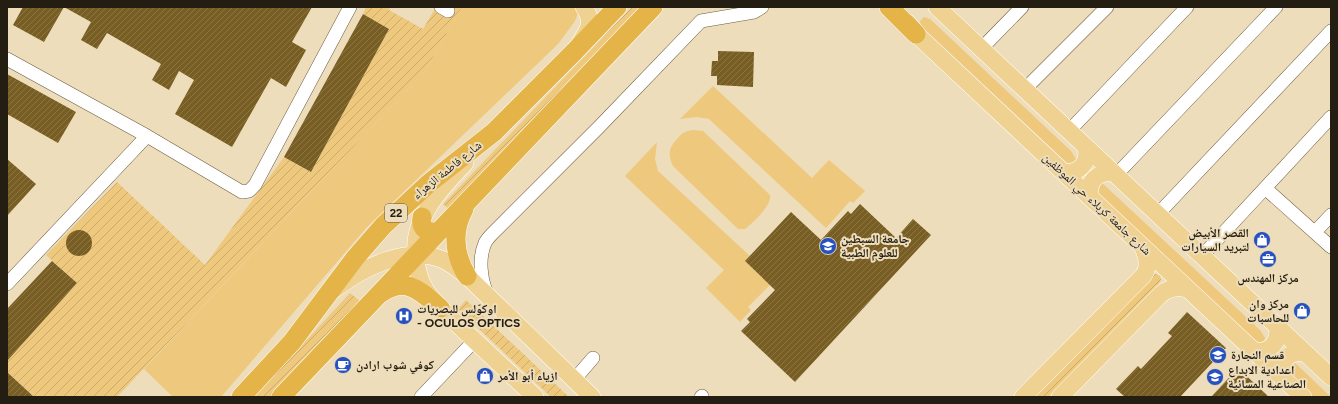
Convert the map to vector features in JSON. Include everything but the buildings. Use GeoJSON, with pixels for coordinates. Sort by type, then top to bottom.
{"type":"FeatureCollection","features":[{"type":"Feature","properties":{"kind":"highway","name":"شارع فاطمة الزهراء"},"geometry":{"type":"LineString","coordinates":[[241,397],[292,342],[355,258],[396,214],[433,179],[494,132],[617,7]]}},
{"type":"Feature","properties":{"kind":"highway"},"geometry":{"type":"LineString","coordinates":[[281,397],[653,7]]}},
{"type":"Feature","properties":{"kind":"highway"},"geometry":{"type":"LineString","coordinates":[[889,7],[916,34]]}},
{"type":"Feature","properties":{"kind":"highway"},"geometry":{"type":"LineString","coordinates":[[467,276],[457,255],[456,230],[461,215],[474,195]]}},
{"type":"Feature","properties":{"kind":"highway"},"geometry":{"type":"LineString","coordinates":[[422,217],[422,225],[427,230],[431,232],[439,231]]}},
{"type":"Feature","properties":{"kind":"highway"},"geometry":{"type":"LineString","coordinates":[[374,299],[388,288],[405,285],[418,291],[440,308]]}},
{"type":"Feature","properties":{"kind":"main road"},"geometry":{"type":"LineString","coordinates":[[575,51],[590,24],[590,18],[584,7]]}},
{"type":"Feature","properties":{"kind":"main road","name":"شارع جامعة كربلاء حي الموظفين"},"geometry":{"type":"LineString","coordinates":[[896,7],[916,34],[1303,397]]}},
{"type":"Feature","properties":{"kind":"main road"},"geometry":{"type":"LineString","coordinates":[[939,7],[1331,377]]}},
{"type":"Feature","properties":{"kind":"main road"},"geometry":{"type":"LineString","coordinates":[[494,132],[451,177],[422,217],[417,234],[415,255],[420,279],[428,294],[440,308],[534,397]]}},
{"type":"Feature","properties":{"kind":"main road"},"geometry":{"type":"LineString","coordinates":[[1063,172],[1069,173],[1080,169],[1087,159],[1088,153],[1086,147]]}},
{"type":"Feature","properties":{"kind":"main road"},"geometry":{"type":"LineString","coordinates":[[1091,198],[1090,186],[1096,176],[1108,172],[1115,174]]}},
{"type":"Feature","properties":{"kind":"main road"},"geometry":{"type":"LineString","coordinates":[[1024,397],[1143,276],[1148,265],[1143,247]]}},
{"type":"Feature","properties":{"kind":"main road"},"geometry":{"type":"LineString","coordinates":[[323,301],[334,290],[358,272],[386,261],[415,255],[435,257],[446,261],[467,276],[592,397]]}},
{"type":"Feature","properties":{"kind":"main road"},"geometry":{"type":"LineString","coordinates":[[420,279],[421,270],[426,263],[434,259],[446,261]]}},
{"type":"Feature","properties":{"kind":"main road"},"geometry":{"type":"LineString","coordinates":[[1060,397],[1158,297],[1173,288],[1187,289]]}},
{"type":"Feature","properties":{"kind":"main road"},"geometry":{"type":"LineString","coordinates":[[1253,351],[1265,351],[1271,348],[1277,338],[1277,326]]}},
{"type":"Feature","properties":{"kind":"main road"},"geometry":{"type":"LineString","coordinates":[[1282,377],[1280,371],[1284,360],[1293,353],[1305,353]]}},
{"type":"Feature","properties":{"kind":"street"},"geometry":{"type":"LineString","coordinates":[[7,59],[147,136],[242,192],[249,191],[255,186],[350,7]]}},
{"type":"Feature","properties":{"kind":"street"},"geometry":{"type":"LineString","coordinates":[[489,298],[484,284],[481,263],[482,251],[486,242],[493,233],[599,127],[700,21],[754,12],[762,7]]}},
{"type":"Feature","properties":{"kind":"street"},"geometry":{"type":"LineString","coordinates":[[982,48],[1022,7]]}},
{"type":"Feature","properties":{"kind":"street"},"geometry":{"type":"LineString","coordinates":[[1025,89],[1107,7]]}},
{"type":"Feature","properties":{"kind":"street"},"geometry":{"type":"LineString","coordinates":[[1070,131],[1187,7]]}},
{"type":"Feature","properties":{"kind":"street"},"geometry":{"type":"LineString","coordinates":[[1115,174],[1276,7]]}},
{"type":"Feature","properties":{"kind":"street"},"geometry":{"type":"LineString","coordinates":[[1158,214],[1331,31]]}},
{"type":"Feature","properties":{"kind":"street"},"geometry":{"type":"LineString","coordinates":[[1202,256],[1331,117]]}},
{"type":"Feature","properties":{"kind":"street"},"geometry":{"type":"LineString","coordinates":[[7,284],[147,136]]}},
{"type":"Feature","properties":{"kind":"street"},"geometry":{"type":"LineString","coordinates":[[1265,188],[1331,247]]}},
{"type":"Feature","properties":{"kind":"street"},"geometry":{"type":"LineString","coordinates":[[1315,232],[1331,215]]}},
{"type":"Feature","properties":{"kind":"street"},"geometry":{"type":"LineString","coordinates":[[421,397],[474,341]]}},
{"type":"Feature","properties":{"kind":"street"},"geometry":{"type":"LineString","coordinates":[[574,380],[594,358]]}},
{"type":"Feature","properties":{"kind":"shaded area"},"geometry":{"type":"Polygon","coordinates":[[[366,7],[390,7],[389,10],[423,29],[436,7],[462,7],[425,71],[117,397],[34,397],[7,372],[7,360],[77,283],[46,255],[117,182],[205,265],[284,157],[311,172],[389,29],[363,14],[366,7]]]}},
{"type":"Feature","properties":{"kind":"shaded area"},"geometry":{"type":"Polygon","coordinates":[[[462,7],[576,7],[578,13],[575,21],[558,44],[367,227],[221,397],[173,397],[144,369],[425,71],[462,7]]]}},
{"type":"Feature","properties":{"kind":"shaded area"},"geometry":{"type":"Polygon","coordinates":[[[632,7],[643,7],[450,210],[443,204],[632,7]]]}},
{"type":"Feature","properties":{"kind":"shaded area"},"geometry":{"type":"Polygon","coordinates":[[[924,17],[930,19],[1071,151],[1076,159],[1075,163],[1070,165],[1067,163],[922,27],[920,21],[924,17]]]}},
{"type":"Feature","properties":{"kind":"shaded area"},"geometry":{"type":"Polygon","coordinates":[[[713,86],[812,178],[829,160],[865,191],[853,203],[850,201],[826,228],[709,119],[697,117],[680,119],[713,86]]]}},
{"type":"Feature","properties":{"kind":"shaded area"},"geometry":{"type":"Polygon","coordinates":[[[693,130],[703,131],[770,195],[770,199],[765,209],[745,229],[738,229],[673,166],[670,159],[670,149],[682,134],[693,130]]]}},
{"type":"Feature","properties":{"kind":"shaded area"},"geometry":{"type":"Polygon","coordinates":[[[657,142],[655,159],[658,171],[750,256],[745,261],[770,285],[748,307],[751,310],[740,322],[706,288],[724,270],[625,176],[657,142]]]}},
{"type":"Feature","properties":{"kind":"shaded area"},"geometry":{"type":"Polygon","coordinates":[[[1100,181],[1260,330],[1265,338],[1264,342],[1259,345],[1092,189],[1100,181]]]}},
{"type":"Feature","properties":{"kind":"shaded area"},"geometry":{"type":"Polygon","coordinates":[[[1154,273],[1160,276],[1161,280],[1156,288],[1048,397],[1032,397],[1154,273]]]}},
{"type":"Feature","properties":{"kind":"shaded area"},"geometry":{"type":"Polygon","coordinates":[[[350,293],[360,301],[351,311],[271,397],[254,397],[350,293]]]}},
{"type":"Feature","properties":{"kind":"shaded area"},"geometry":{"type":"Polygon","coordinates":[[[466,300],[569,397],[551,397],[458,309],[466,300]]]}},
{"type":"Feature","properties":{"kind":"shaded area"},"geometry":{"type":"Polygon","coordinates":[[[1293,361],[1331,397],[1314,397],[1285,370],[1293,361]]]}},
{"type":"Feature","properties":{"kind":"place","name":"القصر الأبيض لتبريد السيارات"},"geometry":{"type":"Point","coordinates":[1262,240]}},
{"type":"Feature","properties":{"kind":"place","name":"جامعة السبطين للعلوم الطبية"},"geometry":{"type":"Point","coordinates":[828,246]}},
{"type":"Feature","properties":{"kind":"place","name":"مركز المهندس"},"geometry":{"type":"Point","coordinates":[1268,259]}},
{"type":"Feature","properties":{"kind":"place","name":"مركز وان للحاسبات"},"geometry":{"type":"Point","coordinates":[1302,311]}},
{"type":"Feature","properties":{"kind":"place","name":"اوكوّلس للبصريات - OCULOS OPTICS"},"geometry":{"type":"Point","coordinates":[404,316]}},
{"type":"Feature","properties":{"kind":"place","name":"قسم النجارة"},"geometry":{"type":"Point","coordinates":[1218,355]}},
{"type":"Feature","properties":{"kind":"place","name":"كوفي شوب ارادن"},"geometry":{"type":"Point","coordinates":[343,365]}},
{"type":"Feature","properties":{"kind":"place","name":"ازياء أبو الأمر"},"geometry":{"type":"Point","coordinates":[485,376]}},
{"type":"Feature","properties":{"kind":"place","name":"اعدادية الابداع الصناعية المسائية"},"geometry":{"type":"Point","coordinates":[1215,377]}}]}
